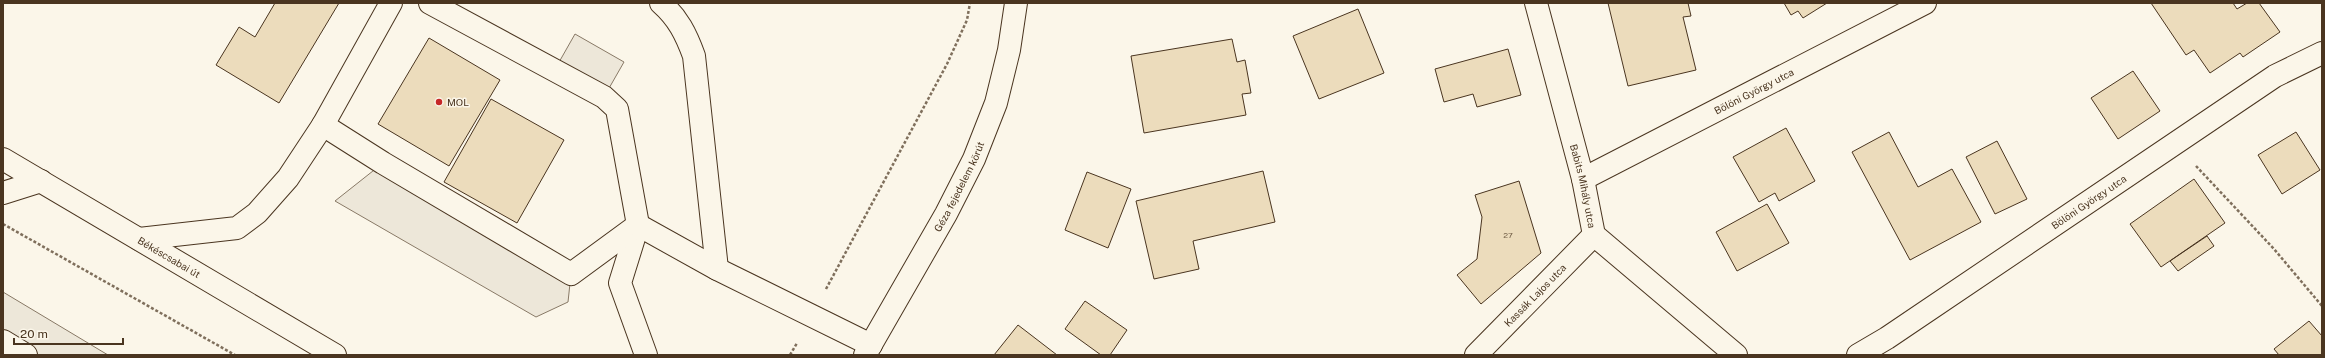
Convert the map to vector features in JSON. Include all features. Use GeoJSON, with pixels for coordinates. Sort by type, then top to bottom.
{"type":"FeatureCollection","features":[{"type":"Feature","properties":{"kind":"street"},"geometry":{"type":"LineString","coordinates":[[139,240],[237,228],[257,213],[288,178],[323,125],[391,3]]}},
{"type":"Feature","properties":{"kind":"street"},"geometry":{"type":"LineString","coordinates":[[430,3],[604,98],[618,109],[638,225],[620,283],[646,355]]}},
{"type":"Feature","properties":{"kind":"street"},"geometry":{"type":"LineString","coordinates":[[661,3],[672,13],[682,26],[694,56],[717,269]]}},
{"type":"Feature","properties":{"kind":"street","name":"Géza fejedelem körút"},"geometry":{"type":"LineString","coordinates":[[868,350],[946,214],[974,159],[996,103],[1009,50],[1016,3]]}},
{"type":"Feature","properties":{"kind":"street","name":"Babits Mihály utca"},"geometry":{"type":"LineString","coordinates":[[1536,3],[1583,179],[1594,235],[1736,355]]}},
{"type":"Feature","properties":{"kind":"street","name":"Bölöni György utca"},"geometry":{"type":"LineString","coordinates":[[1583,179],[1925,3]]}},
{"type":"Feature","properties":{"kind":"street","name":"Bölöni György utca"},"geometry":{"type":"LineString","coordinates":[[1858,355],[1888,338],[2275,76],[2322,53]]}},
{"type":"Feature","properties":{"kind":"street"},"geometry":{"type":"LineString","coordinates":[[323,125],[383,163],[571,274],[638,225]]}},
{"type":"Feature","properties":{"kind":"street","name":"Békéscsabai út"},"geometry":{"type":"LineString","coordinates":[[3,159],[335,355]]}},
{"type":"Feature","properties":{"kind":"street"},"geometry":{"type":"LineString","coordinates":[[3,192],[40,181]]}},
{"type":"Feature","properties":{"kind":"street"},"geometry":{"type":"LineString","coordinates":[[638,225],[717,269],[812,316],[868,350]]}},
{"type":"Feature","properties":{"kind":"street","name":"Kassák Lajos utca"},"geometry":{"type":"LineString","coordinates":[[1476,355],[1594,235]]}},
{"type":"Feature","properties":{"kind":"street"},"geometry":{"type":"LineString","coordinates":[[3,341],[26,355]]}},
{"type":"Feature","properties":{"kind":"path"},"geometry":{"type":"LineString","coordinates":[[790,355],[947,64],[968,20],[970,3]]}},
{"type":"Feature","properties":{"kind":"path"},"geometry":{"type":"LineString","coordinates":[[2175,144],[2274,249],[2322,306]]}},
{"type":"Feature","properties":{"kind":"path"},"geometry":{"type":"LineString","coordinates":[[3,224],[235,355]]}},
{"type":"Feature","properties":{"kind":"shaded area"},"geometry":{"type":"Polygon","coordinates":[[[575,34],[624,62],[604,97],[554,71],[575,34]]]}},
{"type":"Feature","properties":{"kind":"shaded area"},"geometry":{"type":"Polygon","coordinates":[[[383,163],[571,274],[568,302],[536,317],[335,201],[383,163]]]}},
{"type":"Feature","properties":{"kind":"shaded area"},"geometry":{"type":"Polygon","coordinates":[[[3,292],[108,355],[3,355],[3,292]]]}},
{"type":"Feature","properties":{"kind":"building"},"geometry":{"type":"Polygon","coordinates":[[[275,3],[339,3],[279,103],[216,65],[239,27],[255,37],[275,3]]]}},
{"type":"Feature","properties":{"kind":"building"},"geometry":{"type":"Polygon","coordinates":[[[1608,3],[1688,3],[1691,16],[1683,17],[1696,70],[1628,86],[1608,3]]]}},
{"type":"Feature","properties":{"kind":"building"},"geometry":{"type":"Polygon","coordinates":[[[1784,3],[1827,3],[1803,18],[1798,11],[1791,15],[1784,3]]]}},
{"type":"Feature","properties":{"kind":"building"},"geometry":{"type":"Polygon","coordinates":[[[2151,3],[2233,3],[2237,9],[2247,3],[2259,3],[2280,32],[2243,57],[2240,53],[2210,73],[2194,50],[2186,55],[2151,3]]]}},
{"type":"Feature","properties":{"kind":"building"},"geometry":{"type":"Polygon","coordinates":[[[1358,9],[1384,73],[1319,99],[1293,36],[1358,9]]]}},
{"type":"Feature","properties":{"kind":"building","name":"MOL"},"geometry":{"type":"Polygon","coordinates":[[[429,38],[500,80],[449,166],[378,124],[429,38]]]}},
{"type":"Feature","properties":{"kind":"building"},"geometry":{"type":"Polygon","coordinates":[[[1232,39],[1237,62],[1245,60],[1251,93],[1242,94],[1246,115],[1144,133],[1131,56],[1232,39]]]}},
{"type":"Feature","properties":{"kind":"building"},"geometry":{"type":"Polygon","coordinates":[[[1508,49],[1521,95],[1477,107],[1473,94],[1444,102],[1435,69],[1508,49]]]}},
{"type":"Feature","properties":{"kind":"building"},"geometry":{"type":"Polygon","coordinates":[[[2133,71],[2160,111],[2118,139],[2091,98],[2133,71]]]}},
{"type":"Feature","properties":{"kind":"building"},"geometry":{"type":"Polygon","coordinates":[[[491,99],[564,140],[517,223],[444,182],[491,99]]]}},
{"type":"Feature","properties":{"kind":"building"},"geometry":{"type":"Polygon","coordinates":[[[1786,128],[1815,181],[1779,201],[1775,193],[1759,202],[1733,157],[1786,128]]]}},
{"type":"Feature","properties":{"kind":"building"},"geometry":{"type":"Polygon","coordinates":[[[1889,132],[1918,187],[1952,169],[1981,222],[1910,260],[1852,152],[1889,132]]]}},
{"type":"Feature","properties":{"kind":"building"},"geometry":{"type":"Polygon","coordinates":[[[2296,132],[2320,170],[2282,194],[2258,155],[2296,132]]]}},
{"type":"Feature","properties":{"kind":"building"},"geometry":{"type":"Polygon","coordinates":[[[1997,141],[2027,199],[1995,214],[1966,157],[1997,141]]]}},
{"type":"Feature","properties":{"kind":"building"},"geometry":{"type":"Polygon","coordinates":[[[1263,171],[1275,222],[1193,241],[1199,269],[1154,279],[1136,201],[1263,171]]]}},
{"type":"Feature","properties":{"kind":"building"},"geometry":{"type":"Polygon","coordinates":[[[1087,172],[1131,189],[1108,248],[1065,230],[1087,172]]]}},
{"type":"Feature","properties":{"kind":"building"},"geometry":{"type":"Polygon","coordinates":[[[2194,179],[2225,223],[2161,267],[2130,224],[2194,179]]]}},
{"type":"Feature","properties":{"kind":"building"},"geometry":{"type":"Polygon","coordinates":[[[1519,181],[1541,253],[1481,304],[1457,275],[1477,259],[1482,217],[1475,195],[1519,181]]]}},
{"type":"Feature","properties":{"kind":"building"},"geometry":{"type":"Polygon","coordinates":[[[1767,204],[1789,243],[1737,271],[1716,232],[1767,204]]]}},
{"type":"Feature","properties":{"kind":"building"},"geometry":{"type":"Polygon","coordinates":[[[2207,236],[2214,246],[2178,271],[2170,261],[2207,236]]]}},
{"type":"Feature","properties":{"kind":"building"},"geometry":{"type":"Polygon","coordinates":[[[1085,301],[1127,330],[1110,355],[1101,355],[1065,329],[1085,301]]]}},
{"type":"Feature","properties":{"kind":"building"},"geometry":{"type":"Polygon","coordinates":[[[2309,321],[2322,336],[2322,355],[2279,355],[2274,349],[2309,321]]]}},
{"type":"Feature","properties":{"kind":"building"},"geometry":{"type":"Polygon","coordinates":[[[1018,325],[1057,355],[994,355],[1018,325]]]}},
{"type":"Feature","properties":{"kind":"place","name":"MOL"},"geometry":{"type":"Point","coordinates":[439,102]}}]}
